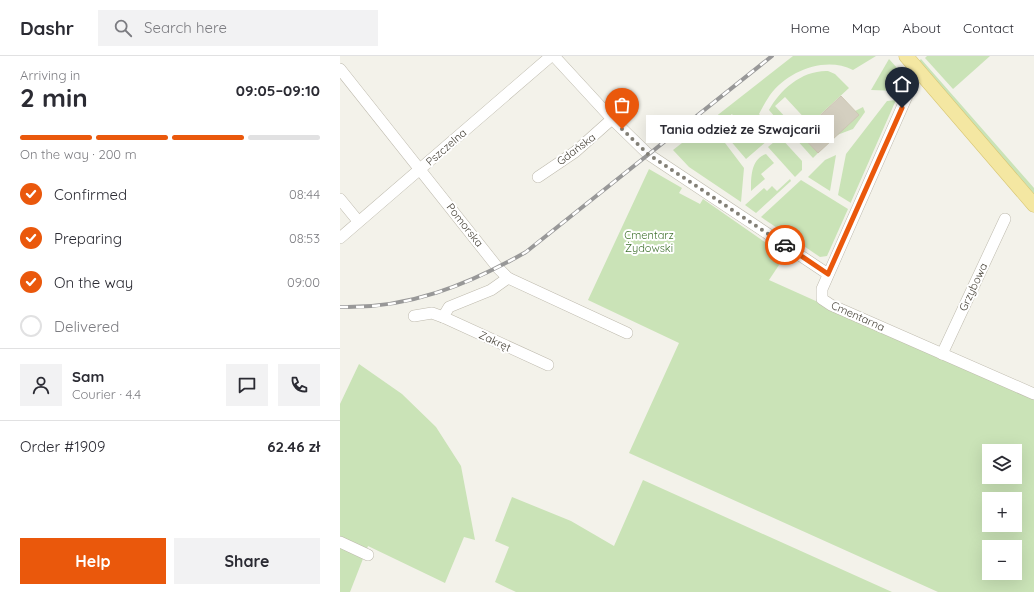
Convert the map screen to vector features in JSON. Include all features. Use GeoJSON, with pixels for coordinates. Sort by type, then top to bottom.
{"type":"FeatureCollection","features":[{"type":"Feature","properties":{"kind":"main road"},"geometry":{"type":"LineString","coordinates":[[906,56],[1034,205]]}},
{"type":"Feature","properties":{"kind":"street"},"geometry":{"type":"LineString","coordinates":[[553,56],[648,154],[828,274]]}},
{"type":"Feature","properties":{"kind":"street","name":"Pszczelna"},"geometry":{"type":"LineString","coordinates":[[340,238],[420,168],[553,56]]}},
{"type":"Feature","properties":{"kind":"street","name":"Pomorska"},"geometry":{"type":"LineString","coordinates":[[340,69],[498,268],[508,278],[628,333]]}},
{"type":"Feature","properties":{"kind":"street","name":"Cmentarna"},"geometry":{"type":"LineString","coordinates":[[918,71],[828,274],[821,293],[822,299],[1034,394]]}},
{"type":"Feature","properties":{"kind":"street","name":"Gdańska"},"geometry":{"type":"LineString","coordinates":[[538,177],[575,152],[612,118]]}},
{"type":"Feature","properties":{"kind":"street"},"geometry":{"type":"LineString","coordinates":[[340,199],[358,221]]}},
{"type":"Feature","properties":{"kind":"street","name":"Grzybowa"},"geometry":{"type":"LineString","coordinates":[[942,354],[1005,219]]}},
{"type":"Feature","properties":{"kind":"street"},"geometry":{"type":"LineString","coordinates":[[443,317],[449,307],[491,290],[508,278]]}},
{"type":"Feature","properties":{"kind":"street","name":"Zakręt"},"geometry":{"type":"LineString","coordinates":[[414,316],[432,313],[443,317],[548,365]]}},
{"type":"Feature","properties":{"kind":"street"},"geometry":{"type":"LineString","coordinates":[[340,542],[368,555]]}},
{"type":"Feature","properties":{"kind":"green space"},"geometry":{"type":"Polygon","coordinates":[[[793,56],[876,56],[853,70],[842,66],[831,65],[819,65],[808,68],[787,79],[778,86],[770,95],[759,114],[776,133],[746,159],[723,132],[737,121],[732,114],[710,131],[715,138],[719,135],[744,168],[741,202],[689,167],[673,150],[793,56]]]}},
{"type":"Feature","properties":{"kind":"green space"},"geometry":{"type":"Polygon","coordinates":[[[927,56],[990,56],[953,89],[925,58],[927,56]]]}},
{"type":"Feature","properties":{"kind":"green space"},"geometry":{"type":"Polygon","coordinates":[[[889,59],[906,78],[900,91],[871,90],[889,59]]]}},
{"type":"Feature","properties":{"kind":"green space"},"geometry":{"type":"Polygon","coordinates":[[[921,59],[1034,188],[1034,195],[919,61],[921,59]]]}},
{"type":"Feature","properties":{"kind":"green space"},"geometry":{"type":"Polygon","coordinates":[[[828,71],[835,74],[849,88],[810,124],[785,97],[775,106],[787,119],[781,124],[769,110],[779,95],[793,83],[809,74],[828,71]]]}},
{"type":"Feature","properties":{"kind":"green space"},"geometry":{"type":"Polygon","coordinates":[[[896,100],[851,203],[838,195],[846,154],[887,101],[896,100]]]}},
{"type":"Feature","properties":{"kind":"green space"},"geometry":{"type":"Polygon","coordinates":[[[863,107],[865,112],[853,129],[837,135],[855,111],[863,107]]]}},
{"type":"Feature","properties":{"kind":"green space"},"geometry":{"type":"Polygon","coordinates":[[[800,134],[818,153],[813,158],[795,138],[800,134]]]}},
{"type":"Feature","properties":{"kind":"green space"},"geometry":{"type":"Polygon","coordinates":[[[780,137],[802,161],[802,170],[795,177],[768,147],[780,137]]]}},
{"type":"Feature","properties":{"kind":"green space"},"geometry":{"type":"Polygon","coordinates":[[[766,154],[774,163],[761,174],[765,179],[751,191],[752,174],[755,164],[761,156],[766,154]]]}},
{"type":"Feature","properties":{"kind":"green space"},"geometry":{"type":"Polygon","coordinates":[[[836,155],[830,191],[808,177],[825,160],[836,155]]]}},
{"type":"Feature","properties":{"kind":"green space","name":"Cmentarz Żydowski"},"geometry":{"type":"Polygon","coordinates":[[[649,169],[682,188],[679,193],[700,204],[703,199],[785,256],[769,280],[1034,399],[1034,592],[938,592],[629,453],[679,343],[588,300],[649,169]]]}},
{"type":"Feature","properties":{"kind":"green space"},"geometry":{"type":"Polygon","coordinates":[[[790,179],[791,181],[756,213],[745,205],[764,188],[767,191],[772,186],[777,191],[790,179]]]}},
{"type":"Feature","properties":{"kind":"green space"},"geometry":{"type":"Polygon","coordinates":[[[801,180],[848,209],[827,256],[820,257],[761,217],[801,180]]]}},
{"type":"Feature","properties":{"kind":"green space"},"geometry":{"type":"Polygon","coordinates":[[[359,364],[402,394],[436,427],[461,466],[475,540],[464,537],[445,583],[368,546],[350,592],[340,592],[340,404],[359,364]]]}},
{"type":"Feature","properties":{"kind":"green space"},"geometry":{"type":"Polygon","coordinates":[[[643,480],[892,592],[516,592],[495,582],[509,547],[495,541],[512,497],[571,521],[614,546],[643,480]]]}},
{"type":"Feature","properties":{"kind":"building"},"geometry":{"type":"Polygon","coordinates":[[[841,96],[859,115],[818,153],[800,134],[841,96]]]}},
{"type":"Feature","properties":{"kind":"railway"},"geometry":{"type":"LineString","coordinates":[[340,307],[365,307],[390,304],[437,293],[482,275],[526,252],[772,56]]}},
{"type":"Feature","properties":{"kind":"way so far"},"geometry":{"type":"LineString","coordinates":[[622,129],[648,154],[785,245]]}},
{"type":"Feature","properties":{"kind":"place","name":"Tania odzież ze Szwajcarii"},"geometry":{"type":"Point","coordinates":[622,129]}},
{"type":"Feature","properties":{"kind":"route"},"geometry":{"type":"LineString","coordinates":[[785,245],[828,274],[902,108]]}}]}
